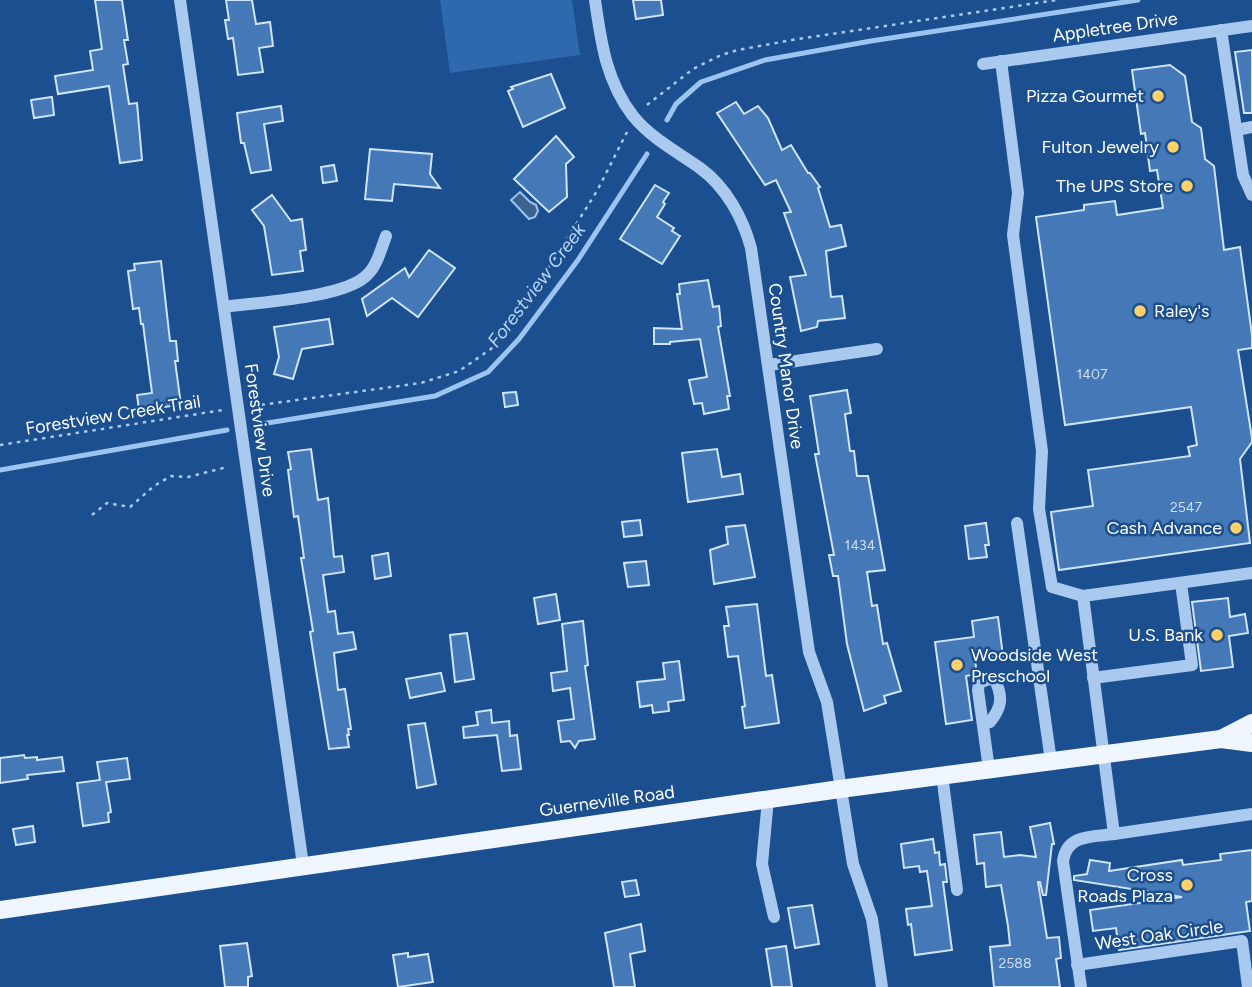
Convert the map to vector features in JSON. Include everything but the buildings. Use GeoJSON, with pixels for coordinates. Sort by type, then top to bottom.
{"type":"FeatureCollection","features":[{"type":"Feature","properties":{"kind":"main road","name":"Guerneville Road"},"geometry":{"type":"LineString","coordinates":[[1221,739],[1252,723]]}},
{"type":"Feature","properties":{"kind":"main road","name":"Guerneville Road"},"geometry":{"type":"LineString","coordinates":[[0,910],[942,775],[1221,739],[1252,743]]}},
{"type":"Feature","properties":{"kind":"street","name":"Forestview Drive"},"geometry":{"type":"LineString","coordinates":[[180,0],[303,865]]}},
{"type":"Feature","properties":{"kind":"street","name":"Country Manor Drive"},"geometry":{"type":"LineString","coordinates":[[595,0],[605,62],[632,115],[658,141],[702,169],[715,181],[743,223],[754,258],[809,652],[827,702],[856,880],[872,919],[882,987]]}},
{"type":"Feature","properties":{"kind":"street","name":"Appletree Drive"},"geometry":{"type":"LineString","coordinates":[[983,64],[1252,26]]}},
{"type":"Feature","properties":{"kind":"street"},"geometry":{"type":"LineString","coordinates":[[1221,30],[1243,174],[1252,194]]}},
{"type":"Feature","properties":{"kind":"street"},"geometry":{"type":"LineString","coordinates":[[1001,61],[1018,193],[1013,235],[1042,451],[1039,509],[1052,587],[1083,596],[1252,573]]}},
{"type":"Feature","properties":{"kind":"street"},"geometry":{"type":"LineString","coordinates":[[1237,130],[1252,128]]}},
{"type":"Feature","properties":{"kind":"street"},"geometry":{"type":"LineString","coordinates":[[225,307],[328,293],[349,287],[367,276],[386,236]]}},
{"type":"Feature","properties":{"kind":"street"},"geometry":{"type":"LineString","coordinates":[[769,365],[877,349]]}},
{"type":"Feature","properties":{"kind":"street"},"geometry":{"type":"LineString","coordinates":[[1017,523],[1051,761]]}},
{"type":"Feature","properties":{"kind":"street"},"geometry":{"type":"LineString","coordinates":[[1093,678],[1192,665],[1181,583]]}},
{"type":"Feature","properties":{"kind":"street"},"geometry":{"type":"LineString","coordinates":[[1083,596],[1114,834]]}},
{"type":"Feature","properties":{"kind":"street"},"geometry":{"type":"LineString","coordinates":[[983,723],[989,769]]}},
{"type":"Feature","properties":{"kind":"street"},"geometry":{"type":"LineString","coordinates":[[942,775],[957,890]]}},
{"type":"Feature","properties":{"kind":"street"},"geometry":{"type":"LineString","coordinates":[[768,799],[762,864],[774,917]]}},
{"type":"Feature","properties":{"kind":"street","name":"West Oak Circle"},"geometry":{"type":"LineString","coordinates":[[1081,987],[1063,862],[1069,845],[1077,840],[1252,814]]}},
{"type":"Feature","properties":{"kind":"street","name":"West Oak Circle"},"geometry":{"type":"LineString","coordinates":[[1077,965],[1241,941],[1248,987]]}},
{"type":"Feature","properties":{"kind":"path"},"geometry":{"type":"LineString","coordinates":[[647,105],[693,69],[738,50],[1057,0]]}},
{"type":"Feature","properties":{"kind":"path"},"geometry":{"type":"LineString","coordinates":[[248,407],[421,383],[458,371],[491,349],[520,312],[597,191],[627,132]]}},
{"type":"Feature","properties":{"kind":"path","name":"Forestview Creek Trail"},"geometry":{"type":"LineString","coordinates":[[0,444],[230,409]]}},
{"type":"Feature","properties":{"kind":"path"},"geometry":{"type":"LineString","coordinates":[[92,515],[107,503],[130,507],[154,486],[171,476],[188,477],[227,467]]}},
{"type":"Feature","properties":{"kind":"shaded area"},"geometry":{"type":"Polygon","coordinates":[[[440,0],[572,0],[580,55],[450,73],[440,0]]]}},
{"type":"Feature","properties":{"kind":"shaded area"},"geometry":{"type":"Polygon","coordinates":[[[520,192],[536,205],[538,211],[535,217],[529,219],[511,200],[520,192]]]}},
{"type":"Feature","properties":{"kind":"waterway","name":"Forestview Creek"},"geometry":{"type":"LineString","coordinates":[[667,120],[676,104],[701,82],[765,60],[1138,0]]}},
{"type":"Feature","properties":{"kind":"waterway","name":"Forestview Creek"},"geometry":{"type":"LineString","coordinates":[[255,425],[435,396],[488,372],[519,339],[578,260],[647,154]]}},
{"type":"Feature","properties":{"kind":"waterway","name":"Forestview Creek"},"geometry":{"type":"LineString","coordinates":[[0,470],[227,430]]}},
{"type":"Feature","properties":{"kind":"place","name":"Pizza Gourmet"},"geometry":{"type":"Point","coordinates":[1158,96]}},
{"type":"Feature","properties":{"kind":"place","name":"Fulton Jewelry"},"geometry":{"type":"Point","coordinates":[1173,147]}},
{"type":"Feature","properties":{"kind":"place","name":"The UPS Store"},"geometry":{"type":"Point","coordinates":[1187,186]}},
{"type":"Feature","properties":{"kind":"place","name":"Raley's"},"geometry":{"type":"Point","coordinates":[1140,311]}},
{"type":"Feature","properties":{"kind":"place","name":"Cash Advance"},"geometry":{"type":"Point","coordinates":[1236,528]}},
{"type":"Feature","properties":{"kind":"place","name":"U.S. Bank"},"geometry":{"type":"Point","coordinates":[1217,635]}},
{"type":"Feature","properties":{"kind":"place","name":"Woodside West Preschool"},"geometry":{"type":"Point","coordinates":[957,665]}},
{"type":"Feature","properties":{"kind":"place","name":"Cross Roads Plaza"},"geometry":{"type":"Point","coordinates":[1187,885]}}]}
